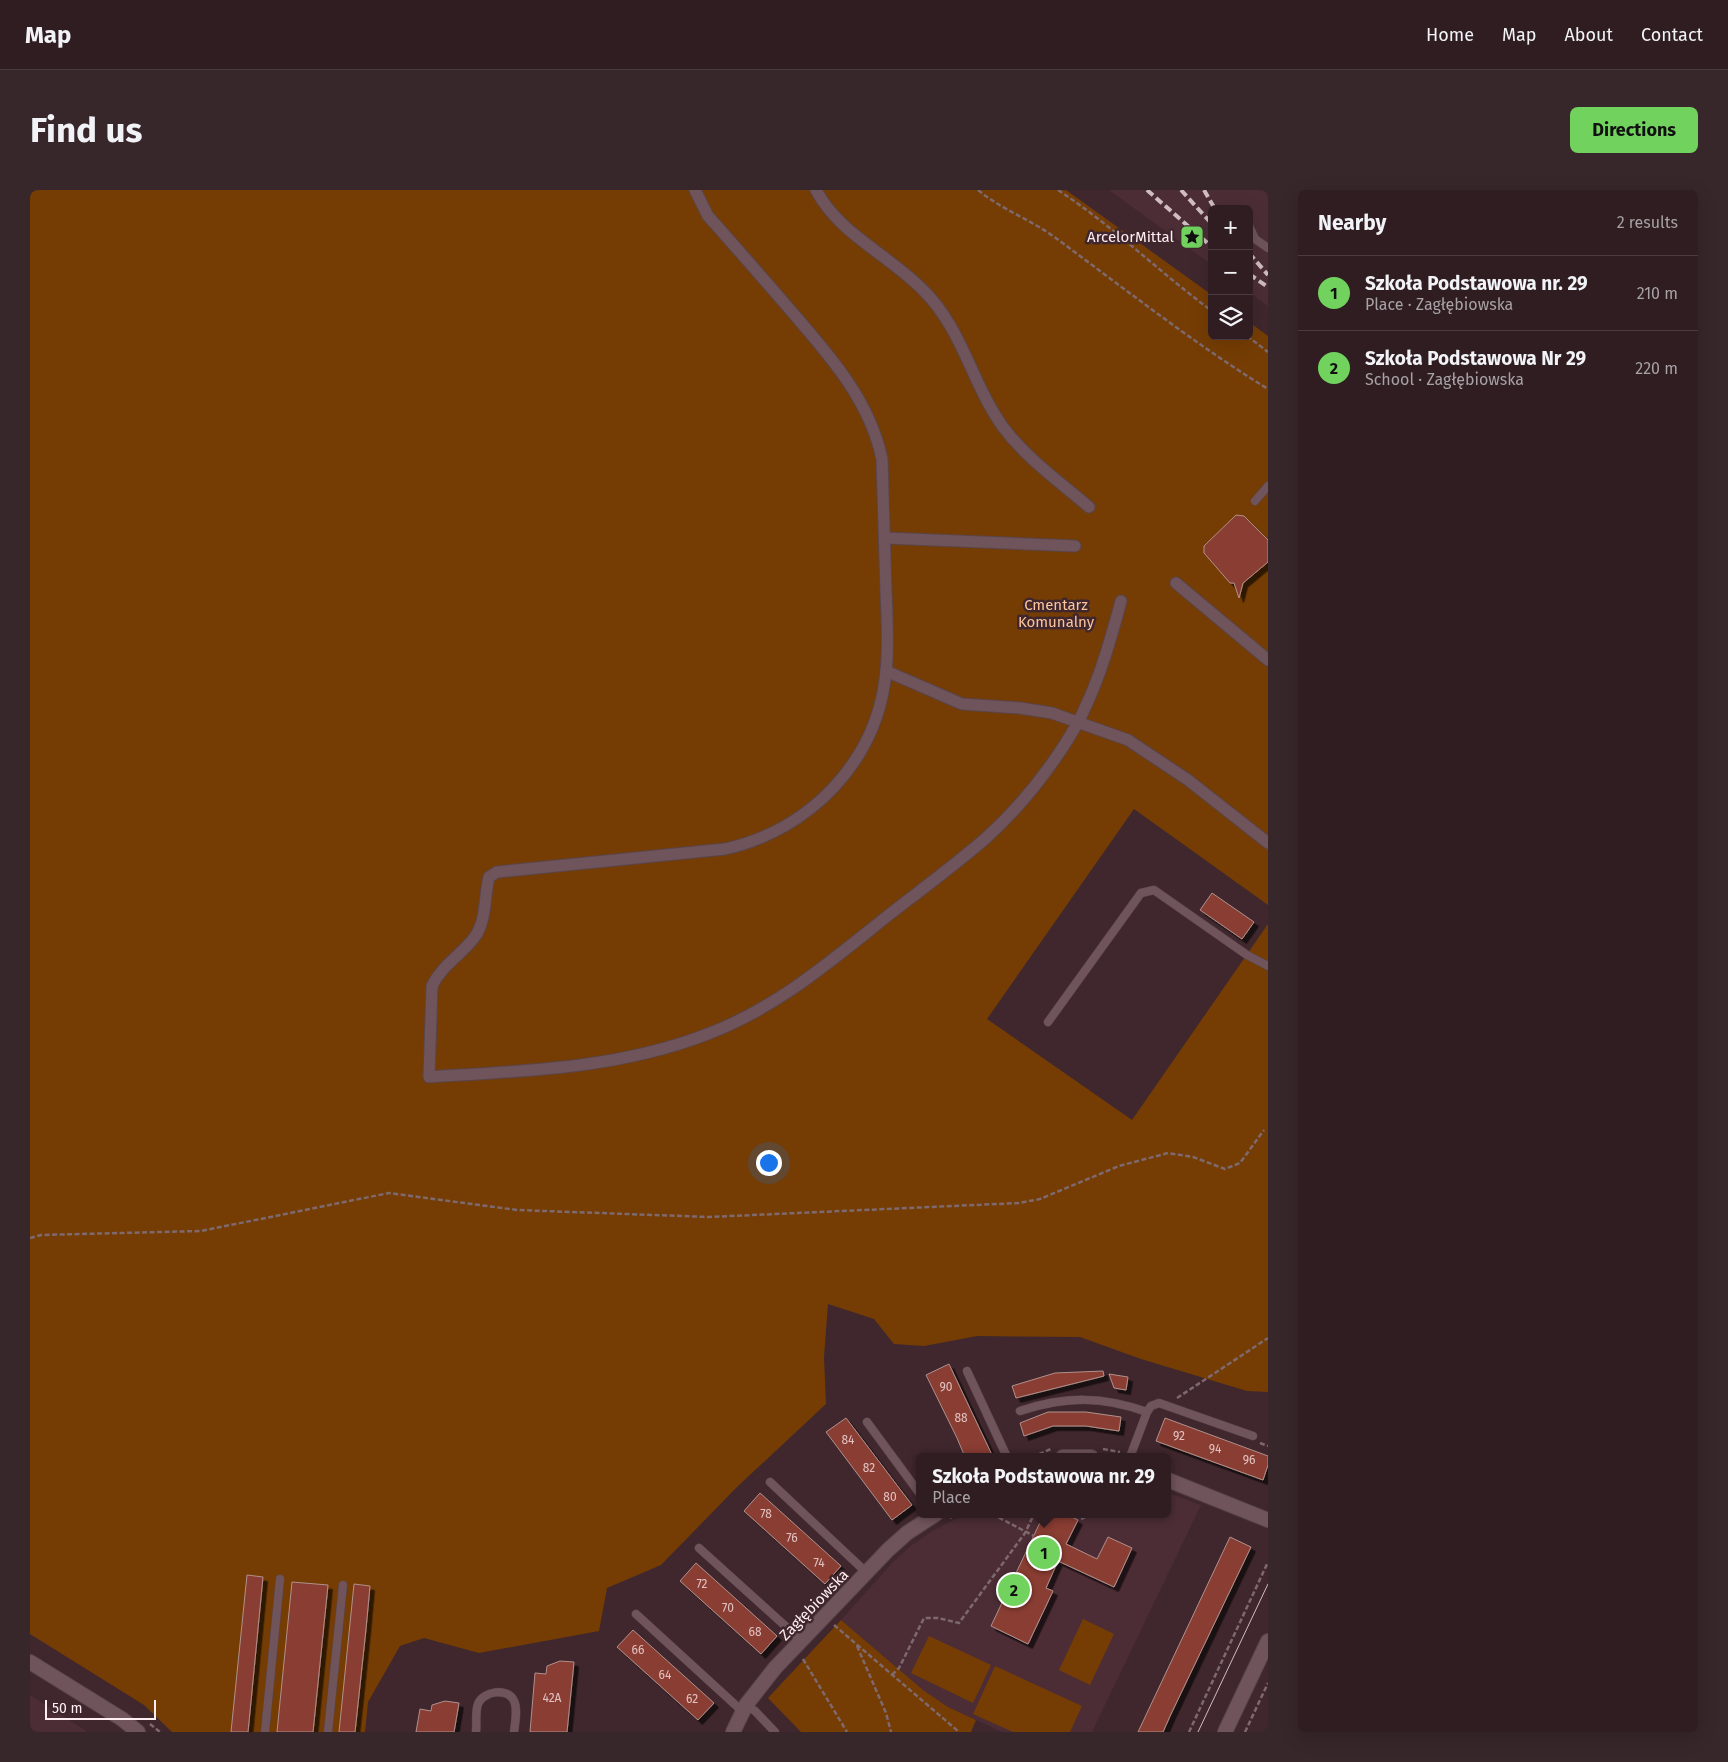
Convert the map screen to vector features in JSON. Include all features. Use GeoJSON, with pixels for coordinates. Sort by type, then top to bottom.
{"type":"FeatureCollection","features":[{"type":"Feature","properties":{"kind":"street"},"geometry":{"type":"LineString","coordinates":[[695,190],[708,216],[846,378],[865,410],[882,459],[886,671],[870,733],[855,761],[824,799],[800,818],[774,834],[748,844],[725,849],[497,872],[489,877],[484,913],[474,938],[437,976],[432,986],[428,1077],[571,1068],[610,1062],[704,1036],[775,1001],[808,980],[986,838],[1010,814],[1040,778],[1066,744],[1094,687],[1121,601]]}},
{"type":"Feature","properties":{"kind":"street"},"geometry":{"type":"LineString","coordinates":[[816,190],[823,204],[841,222],[924,290],[951,328],[1003,427],[1021,447],[1089,507]]}},
{"type":"Feature","properties":{"kind":"street"},"geometry":{"type":"LineString","coordinates":[[886,538],[1075,546]]}},
{"type":"Feature","properties":{"kind":"street"},"geometry":{"type":"LineString","coordinates":[[1176,583],[1268,660]]}},
{"type":"Feature","properties":{"kind":"street"},"geometry":{"type":"LineString","coordinates":[[886,671],[962,704],[1028,709],[1052,713],[1128,740],[1154,756],[1268,842]]}},
{"type":"Feature","properties":{"kind":"street"},"geometry":{"type":"LineString","coordinates":[[1171,1481],[1268,1520]]}},
{"type":"Feature","properties":{"kind":"street","name":"Zagłębiowska"},"geometry":{"type":"LineString","coordinates":[[733,1732],[744,1708],[775,1668],[803,1642],[866,1573],[907,1533],[930,1518]]}},
{"type":"Feature","properties":{"kind":"street"},"geometry":{"type":"LineString","coordinates":[[1225,1732],[1264,1659],[1268,1641]]}},
{"type":"Feature","properties":{"kind":"street"},"geometry":{"type":"LineString","coordinates":[[30,1662],[122,1719],[138,1732]]}},
{"type":"Feature","properties":{"kind":"lane"},"geometry":{"type":"LineString","coordinates":[[1253,235],[1255,239],[1268,248]]}},
{"type":"Feature","properties":{"kind":"lane"},"geometry":{"type":"LineString","coordinates":[[1255,501],[1268,486]]}},
{"type":"Feature","properties":{"kind":"lane"},"geometry":{"type":"LineString","coordinates":[[1048,1022],[1141,893],[1154,890],[1247,955],[1268,966]]}},
{"type":"Feature","properties":{"kind":"lane"},"geometry":{"type":"LineString","coordinates":[[967,1371],[1005,1453]]}},
{"type":"Feature","properties":{"kind":"lane"},"geometry":{"type":"LineString","coordinates":[[1020,1411],[1046,1403],[1087,1399],[1128,1405],[1147,1412]]}},
{"type":"Feature","properties":{"kind":"lane"},"geometry":{"type":"LineString","coordinates":[[1132,1453],[1147,1412],[1151,1406],[1159,1403],[1168,1404],[1253,1436]]}},
{"type":"Feature","properties":{"kind":"lane"},"geometry":{"type":"LineString","coordinates":[[867,1422],[916,1489]]}},
{"type":"Feature","properties":{"kind":"lane"},"geometry":{"type":"LineString","coordinates":[[770,1482],[866,1573]]}},
{"type":"Feature","properties":{"kind":"lane"},"geometry":{"type":"LineString","coordinates":[[699,1548],[803,1642]]}},
{"type":"Feature","properties":{"kind":"lane"},"geometry":{"type":"LineString","coordinates":[[265,1732],[280,1579]]}},
{"type":"Feature","properties":{"kind":"lane"},"geometry":{"type":"LineString","coordinates":[[328,1732],[343,1585]]}},
{"type":"Feature","properties":{"kind":"lane"},"geometry":{"type":"LineString","coordinates":[[636,1614],[744,1708],[755,1711],[775,1732]]}},
{"type":"Feature","properties":{"kind":"lane"},"geometry":{"type":"LineString","coordinates":[[476,1732],[478,1704],[483,1697],[491,1693],[504,1694],[511,1697],[515,1702],[514,1732]]}},
{"type":"Feature","properties":{"kind":"path"},"geometry":{"type":"LineString","coordinates":[[978,190],[993,202],[1051,235],[1228,365],[1268,390]]}},
{"type":"Feature","properties":{"kind":"path"},"geometry":{"type":"LineString","coordinates":[[1058,190],[1132,244],[1168,278],[1208,308]]}},
{"type":"Feature","properties":{"kind":"path"},"geometry":{"type":"LineString","coordinates":[[1252,340],[1268,352]]}},
{"type":"Feature","properties":{"kind":"path"},"geometry":{"type":"LineString","coordinates":[[30,1238],[41,1235],[107,1232],[200,1231],[389,1193],[517,1210],[709,1217],[1019,1203],[1040,1199],[1119,1166],[1168,1153],[1193,1157],[1225,1169],[1240,1163],[1264,1130]]}},
{"type":"Feature","properties":{"kind":"path"},"geometry":{"type":"LineString","coordinates":[[1168,1404],[1268,1338]]}},
{"type":"Feature","properties":{"kind":"path"},"geometry":{"type":"LineString","coordinates":[[1259,1443],[1268,1446]]}},
{"type":"Feature","properties":{"kind":"path"},"geometry":{"type":"LineString","coordinates":[[1000,1518],[1034,1536]]}},
{"type":"Feature","properties":{"kind":"path"},"geometry":{"type":"LineString","coordinates":[[892,1675],[899,1668],[924,1618],[938,1618],[959,1623],[1026,1532],[1032,1518]]}},
{"type":"Feature","properties":{"kind":"path"},"geometry":{"type":"LineString","coordinates":[[1188,1732],[1268,1562]]}},
{"type":"Feature","properties":{"kind":"path"},"geometry":{"type":"LineString","coordinates":[[831,1623],[959,1732]]}},
{"type":"Feature","properties":{"kind":"path"},"geometry":{"type":"LineString","coordinates":[[856,1644],[886,1714],[891,1732]]}},
{"type":"Feature","properties":{"kind":"path"},"geometry":{"type":"LineString","coordinates":[[801,1656],[848,1732]]}},
{"type":"Feature","properties":{"kind":"path"},"geometry":{"type":"LineString","coordinates":[[1245,1732],[1268,1683]]}},
{"type":"Feature","properties":{"kind":"shaded area","name":"ArcelorMittal"},"geometry":{"type":"Polygon","coordinates":[[[1109,190],[1268,190],[1268,306],[1253,295],[1253,205],[1208,205],[1208,262],[1109,190]]]}},
{"type":"Feature","properties":{"kind":"shaded area"},"geometry":{"type":"Polygon","coordinates":[[[1171,1494],[1201,1505],[1092,1732],[1002,1732],[948,1707],[923,1690],[841,1620],[895,1560],[913,1544],[958,1518],[1171,1518],[1171,1494]]]}},
{"type":"Feature","properties":{"kind":"shaded area"},"geometry":{"type":"Polygon","coordinates":[[[30,1695],[88,1732],[30,1732],[30,1695]]]}},
{"type":"Feature","properties":{"kind":"green space","name":"Cmentarz Komunalny"},"geometry":{"type":"Polygon","coordinates":[[[30,190],[1066,190],[1208,292],[1208,340],[1253,340],[1253,325],[1268,336],[1268,905],[1134,809],[987,1019],[1132,1120],[1268,924],[1268,1392],[1247,1391],[1141,1359],[1080,1337],[977,1336],[924,1346],[894,1344],[874,1319],[828,1304],[824,1357],[826,1404],[737,1487],[661,1565],[607,1588],[599,1631],[479,1653],[424,1638],[400,1646],[368,1702],[365,1732],[172,1732],[144,1705],[30,1634],[30,190]]]}},
{"type":"Feature","properties":{"kind":"green space"},"geometry":{"type":"Polygon","coordinates":[[[1083,1619],[1114,1634],[1090,1685],[1059,1670],[1083,1619]]]}},
{"type":"Feature","properties":{"kind":"green space"},"geometry":{"type":"Polygon","coordinates":[[[841,1620],[923,1690],[948,1707],[976,1720],[971,1732],[801,1732],[768,1698],[841,1620]]]}},
{"type":"Feature","properties":{"kind":"green space"},"geometry":{"type":"Polygon","coordinates":[[[929,1636],[991,1665],[973,1703],[911,1673],[929,1636]]]}},
{"type":"Feature","properties":{"kind":"green space"},"geometry":{"type":"Polygon","coordinates":[[[995,1666],[1082,1706],[1070,1732],[1013,1732],[973,1714],[995,1666]]]}},
{"type":"Feature","properties":{"kind":"building"},"geometry":{"type":"Polygon","coordinates":[[[1236,515],[1244,516],[1268,540],[1268,562],[1243,583],[1239,598],[1234,583],[1230,583],[1204,553],[1204,546],[1236,515]]]}},
{"type":"Feature","properties":{"kind":"building"},"geometry":{"type":"Polygon","coordinates":[[[1212,893],[1254,922],[1242,939],[1200,910],[1212,893]]]}},
{"type":"Feature","properties":{"kind":"building"},"geometry":{"type":"Polygon","coordinates":[[[949,1364],[991,1453],[963,1453],[926,1375],[949,1364]]]}},
{"type":"Feature","properties":{"kind":"building"},"geometry":{"type":"Polygon","coordinates":[[[1103,1371],[1104,1376],[1016,1398],[1012,1386],[1055,1373],[1103,1371]]]}},
{"type":"Feature","properties":{"kind":"building"},"geometry":{"type":"Polygon","coordinates":[[[1109,1374],[1128,1377],[1126,1390],[1114,1388],[1109,1374]]]}},
{"type":"Feature","properties":{"kind":"building"},"geometry":{"type":"Polygon","coordinates":[[[1048,1412],[1086,1412],[1121,1417],[1119,1431],[1086,1426],[1053,1426],[1024,1436],[1020,1423],[1048,1412]]]}},
{"type":"Feature","properties":{"kind":"building"},"geometry":{"type":"Polygon","coordinates":[[[846,1418],[912,1505],[892,1520],[826,1432],[846,1418]]]}},
{"type":"Feature","properties":{"kind":"building"},"geometry":{"type":"Polygon","coordinates":[[[1165,1418],[1268,1456],[1268,1465],[1263,1480],[1156,1441],[1165,1418]]]}},
{"type":"Feature","properties":{"kind":"building"},"geometry":{"type":"Polygon","coordinates":[[[760,1493],[841,1566],[825,1584],[744,1511],[760,1493]]]}},
{"type":"Feature","properties":{"kind":"building"},"geometry":{"type":"Polygon","coordinates":[[[1042,1518],[1074,1518],[1078,1520],[1066,1544],[1097,1559],[1108,1537],[1132,1548],[1114,1587],[1058,1561],[1046,1588],[1053,1591],[1028,1644],[991,1626],[1042,1518]]]}},
{"type":"Feature","properties":{"kind":"building"},"geometry":{"type":"Polygon","coordinates":[[[1230,1537],[1251,1547],[1163,1732],[1138,1732],[1230,1537]]]}},
{"type":"Feature","properties":{"kind":"building"},"geometry":{"type":"Polygon","coordinates":[[[696,1563],[777,1636],[761,1654],[680,1581],[696,1563]]]}},
{"type":"Feature","properties":{"kind":"building"},"geometry":{"type":"Polygon","coordinates":[[[247,1575],[263,1577],[248,1732],[231,1732],[247,1575]]]}},
{"type":"Feature","properties":{"kind":"building"},"geometry":{"type":"Polygon","coordinates":[[[292,1582],[328,1585],[313,1732],[277,1732],[292,1582]]]}},
{"type":"Feature","properties":{"kind":"building"},"geometry":{"type":"Polygon","coordinates":[[[354,1584],[370,1586],[366,1629],[355,1732],[339,1732],[354,1584]]]}},
{"type":"Feature","properties":{"kind":"building"},"geometry":{"type":"Polygon","coordinates":[[[633,1630],[714,1703],[698,1720],[617,1647],[633,1630]]]}},
{"type":"Feature","properties":{"kind":"building"},"geometry":{"type":"Polygon","coordinates":[[[560,1661],[574,1662],[567,1732],[530,1732],[535,1673],[546,1674],[547,1666],[560,1661]]]}},
{"type":"Feature","properties":{"kind":"building"},"geometry":{"type":"Polygon","coordinates":[[[445,1701],[459,1703],[454,1732],[416,1732],[420,1709],[431,1711],[432,1705],[445,1701]]]}},
{"type":"Feature","properties":{"kind":"tram line"},"geometry":{"type":"LineString","coordinates":[[1198,1732],[1268,1584]]}},
{"type":"Feature","properties":{"kind":"railway"},"geometry":{"type":"LineString","coordinates":[[1147,190],[1208,243]]}},
{"type":"Feature","properties":{"kind":"railway"},"geometry":{"type":"LineString","coordinates":[[1181,190],[1208,220]]}},
{"type":"Feature","properties":{"kind":"railway"},"geometry":{"type":"LineString","coordinates":[[1204,190],[1213,205]]}},
{"type":"Feature","properties":{"kind":"railway"},"geometry":{"type":"LineString","coordinates":[[1253,258],[1268,275]]}},
{"type":"Feature","properties":{"kind":"railway"},"geometry":{"type":"LineString","coordinates":[[1253,277],[1268,287]]}},
{"type":"Feature","properties":{"kind":"place","name":"ArcelorMittal"},"geometry":{"type":"Point","coordinates":[1192,237]}},
{"type":"Feature","properties":{"kind":"place","name":"Szkoła Podstawowa nr. 29"},"geometry":{"type":"Point","coordinates":[1044,1553]}},
{"type":"Feature","properties":{"kind":"place","name":"Szkoła Podstawowa Nr 29"},"geometry":{"type":"Point","coordinates":[1014,1590]}}]}
